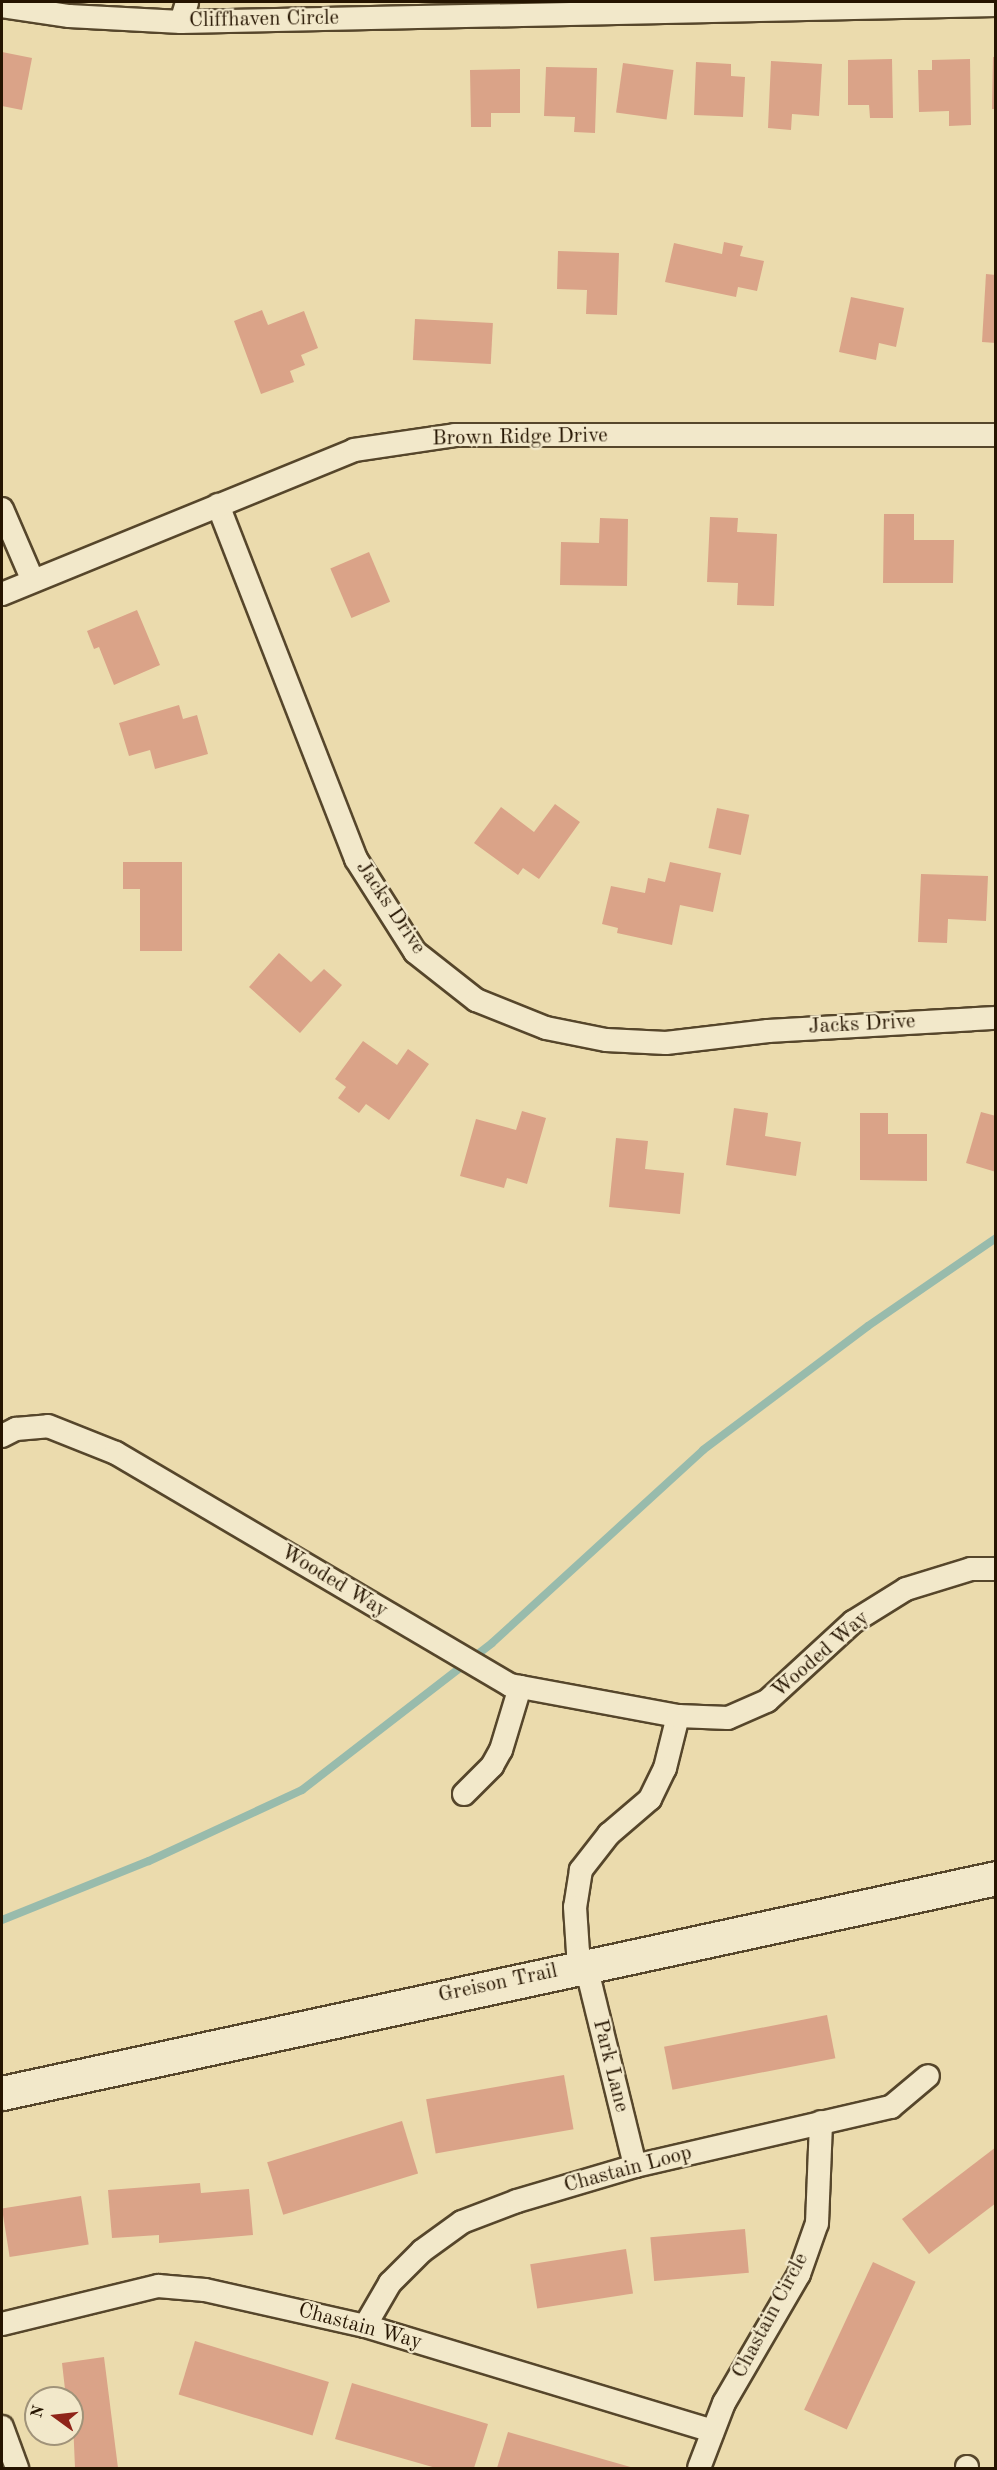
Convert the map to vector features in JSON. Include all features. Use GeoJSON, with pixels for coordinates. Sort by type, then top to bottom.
{"type":"FeatureCollection","features":[{"type":"Feature","properties":{"kind":"street","name":"Cliffhaven Circle"},"geometry":{"type":"LineString","coordinates":[[2,6],[69,16],[184,12],[996,5]]}},
{"type":"Feature","properties":{"kind":"street","name":"Brown Ridge Drive"},"geometry":{"type":"LineString","coordinates":[[2,594],[354,450],[455,435],[996,435]]}},
{"type":"Feature","properties":{"kind":"street","name":"Jacks Drive"},"geometry":{"type":"LineString","coordinates":[[218,505],[356,859],[415,952],[476,1000],[546,1028],[606,1040],[666,1043],[768,1030],[996,1018]]}},
{"type":"Feature","properties":{"kind":"street"},"geometry":{"type":"LineString","coordinates":[[2,509],[33,581]]}},
{"type":"Feature","properties":{"kind":"street","name":"Wooded Way"},"geometry":{"type":"LineString","coordinates":[[2,1436],[16,1429],[48,1426],[116,1453],[480,1670],[520,1687],[678,1716],[728,1718],[767,1701],[854,1622],[906,1589],[971,1569],[996,1569]]}},
{"type":"Feature","properties":{"kind":"street"},"geometry":{"type":"LineString","coordinates":[[464,1794],[492,1766],[501,1750],[520,1687]]}},
{"type":"Feature","properties":{"kind":"street"},"geometry":{"type":"LineString","coordinates":[[586,1966],[576,1934],[581,1870],[609,1834],[650,1799],[665,1768],[678,1716]]}},
{"type":"Feature","properties":{"kind":"street","name":"Greison Trail"},"geometry":{"type":"LineString","coordinates":[[2,2093],[996,1878]]}},
{"type":"Feature","properties":{"kind":"street","name":"Park Lane"},"geometry":{"type":"LineString","coordinates":[[586,1966],[635,2166]]}},
{"type":"Feature","properties":{"kind":"street","name":"Chastain Loop"},"geometry":{"type":"LineString","coordinates":[[365,2326],[390,2283],[422,2251],[462,2222],[635,2166],[891,2107],[928,2076]]}},
{"type":"Feature","properties":{"kind":"street","name":"Chastain Circle"},"geometry":{"type":"LineString","coordinates":[[699,2469],[724,2403],[799,2274],[817,2223],[821,2122]]}},
{"type":"Feature","properties":{"kind":"street","name":"Chastain Way"},"geometry":{"type":"LineString","coordinates":[[2,2324],[158,2286],[205,2290],[365,2326],[712,2431]]}},
{"type":"Feature","properties":{"kind":"street"},"geometry":{"type":"LineString","coordinates":[[2,2427],[17,2469]]}},
{"type":"Feature","properties":{"kind":"building"},"geometry":{"type":"Polygon","coordinates":[[[2,52],[32,58],[22,110],[2,106],[2,52]]]}},
{"type":"Feature","properties":{"kind":"building"},"geometry":{"type":"Polygon","coordinates":[[[993,57],[996,57],[996,109],[992,109],[993,57]]]}},
{"type":"Feature","properties":{"kind":"building"},"geometry":{"type":"Polygon","coordinates":[[[892,59],[893,118],[870,118],[869,105],[848,105],[848,60],[892,59]]]}},
{"type":"Feature","properties":{"kind":"building"},"geometry":{"type":"Polygon","coordinates":[[[970,59],[971,125],[949,126],[949,111],[919,112],[918,70],[932,70],[932,60],[970,59]]]}},
{"type":"Feature","properties":{"kind":"building"},"geometry":{"type":"Polygon","coordinates":[[[771,61],[822,64],[819,116],[792,114],[791,130],[768,128],[771,61]]]}},
{"type":"Feature","properties":{"kind":"building"},"geometry":{"type":"Polygon","coordinates":[[[696,62],[731,64],[731,76],[745,77],[743,117],[694,115],[696,62]]]}},
{"type":"Feature","properties":{"kind":"building"},"geometry":{"type":"Polygon","coordinates":[[[623,63],[674,70],[667,120],[616,113],[623,63]]]}},
{"type":"Feature","properties":{"kind":"building"},"geometry":{"type":"Polygon","coordinates":[[[546,67],[597,68],[595,133],[574,132],[575,117],[544,116],[546,67]]]}},
{"type":"Feature","properties":{"kind":"building"},"geometry":{"type":"Polygon","coordinates":[[[520,69],[520,113],[491,113],[491,127],[471,127],[470,70],[520,69]]]}},
{"type":"Feature","properties":{"kind":"building"},"geometry":{"type":"Polygon","coordinates":[[[724,242],[743,246],[740,256],[764,261],[757,291],[738,287],[736,297],[665,282],[674,243],[722,254],[724,242]]]}},
{"type":"Feature","properties":{"kind":"building"},"geometry":{"type":"Polygon","coordinates":[[[558,251],[619,253],[617,315],[586,314],[587,290],[557,289],[558,251]]]}},
{"type":"Feature","properties":{"kind":"building"},"geometry":{"type":"Polygon","coordinates":[[[986,274],[996,275],[996,343],[982,342],[986,274]]]}},
{"type":"Feature","properties":{"kind":"building"},"geometry":{"type":"Polygon","coordinates":[[[851,297],[904,308],[896,347],[879,343],[876,360],[839,352],[851,297]]]}},
{"type":"Feature","properties":{"kind":"building"},"geometry":{"type":"Polygon","coordinates":[[[262,310],[268,325],[304,311],[318,348],[301,355],[305,365],[290,371],[294,382],[261,394],[234,321],[262,310]]]}},
{"type":"Feature","properties":{"kind":"building"},"geometry":{"type":"Polygon","coordinates":[[[415,319],[493,323],[491,364],[413,360],[415,319]]]}},
{"type":"Feature","properties":{"kind":"building"},"geometry":{"type":"Polygon","coordinates":[[[884,514],[914,514],[914,540],[954,540],[953,583],[883,583],[884,514]]]}},
{"type":"Feature","properties":{"kind":"building"},"geometry":{"type":"Polygon","coordinates":[[[710,517],[738,518],[737,532],[777,534],[774,606],[737,605],[738,583],[707,582],[710,517]]]}},
{"type":"Feature","properties":{"kind":"building"},"geometry":{"type":"Polygon","coordinates":[[[600,518],[628,519],[627,586],[560,585],[561,542],[599,543],[600,518]]]}},
{"type":"Feature","properties":{"kind":"building"},"geometry":{"type":"Polygon","coordinates":[[[369,552],[390,602],[351,618],[330,568],[369,552]]]}},
{"type":"Feature","properties":{"kind":"building"},"geometry":{"type":"Polygon","coordinates":[[[137,610],[160,665],[114,685],[99,647],[94,649],[87,631],[137,610]]]}},
{"type":"Feature","properties":{"kind":"building"},"geometry":{"type":"Polygon","coordinates":[[[179,705],[183,719],[197,715],[208,754],[155,769],[150,750],[129,756],[119,723],[179,705]]]}},
{"type":"Feature","properties":{"kind":"building"},"geometry":{"type":"Polygon","coordinates":[[[555,804],[580,822],[539,879],[523,868],[518,875],[474,843],[501,807],[534,832],[555,804]]]}},
{"type":"Feature","properties":{"kind":"building"},"geometry":{"type":"Polygon","coordinates":[[[717,808],[749,815],[741,855],[708,848],[717,808]]]}},
{"type":"Feature","properties":{"kind":"building"},"geometry":{"type":"Polygon","coordinates":[[[123,862],[182,862],[182,951],[140,951],[140,889],[123,889],[123,862]]]}},
{"type":"Feature","properties":{"kind":"building"},"geometry":{"type":"Polygon","coordinates":[[[670,862],[721,873],[713,912],[680,905],[672,945],[617,933],[618,928],[602,924],[611,886],[645,893],[648,878],[665,882],[670,862]]]}},
{"type":"Feature","properties":{"kind":"building"},"geometry":{"type":"Polygon","coordinates":[[[921,874],[988,876],[986,921],[948,919],[947,943],[918,942],[921,874]]]}},
{"type":"Feature","properties":{"kind":"building"},"geometry":{"type":"Polygon","coordinates":[[[279,953],[311,982],[324,969],[342,985],[300,1033],[249,987],[279,953]]]}},
{"type":"Feature","properties":{"kind":"building"},"geometry":{"type":"Polygon","coordinates":[[[363,1041],[397,1065],[408,1049],[429,1064],[389,1120],[366,1104],[359,1113],[338,1098],[346,1087],[335,1079],[363,1041]]]}},
{"type":"Feature","properties":{"kind":"building"},"geometry":{"type":"Polygon","coordinates":[[[734,1108],[768,1113],[765,1136],[801,1142],[796,1176],[726,1165],[734,1108]]]}},
{"type":"Feature","properties":{"kind":"building"},"geometry":{"type":"Polygon","coordinates":[[[522,1111],[546,1118],[527,1184],[507,1178],[504,1188],[460,1176],[476,1119],[516,1130],[522,1111]]]}},
{"type":"Feature","properties":{"kind":"building"},"geometry":{"type":"Polygon","coordinates":[[[981,1112],[996,1116],[996,1172],[966,1163],[981,1112]]]}},
{"type":"Feature","properties":{"kind":"building"},"geometry":{"type":"Polygon","coordinates":[[[860,1113],[888,1113],[888,1134],[927,1134],[927,1181],[860,1180],[860,1113]]]}},
{"type":"Feature","properties":{"kind":"building"},"geometry":{"type":"Polygon","coordinates":[[[616,1138],[648,1141],[645,1169],[684,1173],[680,1214],[609,1207],[616,1138]]]}},
{"type":"Feature","properties":{"kind":"building"},"geometry":{"type":"Polygon","coordinates":[[[827,2015],[835,2058],[672,2090],[664,2047],[827,2015]]]}},
{"type":"Feature","properties":{"kind":"building"},"geometry":{"type":"Polygon","coordinates":[[[564,2075],[574,2129],[436,2153],[426,2099],[564,2075]]]}},
{"type":"Feature","properties":{"kind":"building"},"geometry":{"type":"Polygon","coordinates":[[[402,2121],[418,2174],[283,2215],[267,2162],[402,2121]]]}},
{"type":"Feature","properties":{"kind":"building"},"geometry":{"type":"Polygon","coordinates":[[[996,2147],[996,2203],[929,2254],[902,2219],[996,2147]]]}},
{"type":"Feature","properties":{"kind":"building"},"geometry":{"type":"Polygon","coordinates":[[[200,2183],[201,2193],[249,2189],[253,2235],[159,2243],[159,2235],[112,2238],[108,2190],[200,2183]]]}},
{"type":"Feature","properties":{"kind":"building"},"geometry":{"type":"Polygon","coordinates":[[[81,2196],[89,2244],[10,2257],[2,2209],[81,2196]]]}},
{"type":"Feature","properties":{"kind":"building"},"geometry":{"type":"Polygon","coordinates":[[[745,2229],[749,2273],[654,2281],[650,2237],[745,2229]]]}},
{"type":"Feature","properties":{"kind":"building"},"geometry":{"type":"Polygon","coordinates":[[[626,2249],[633,2293],[537,2309],[530,2264],[626,2249]]]}},
{"type":"Feature","properties":{"kind":"building"},"geometry":{"type":"Polygon","coordinates":[[[873,2262],[916,2282],[847,2430],[804,2410],[873,2262]]]}},
{"type":"Feature","properties":{"kind":"building"},"geometry":{"type":"Polygon","coordinates":[[[195,2341],[329,2382],[313,2435],[179,2395],[195,2341]]]}},
{"type":"Feature","properties":{"kind":"building"},"geometry":{"type":"Polygon","coordinates":[[[104,2357],[118,2468],[75,2468],[74,2446],[84,2446],[84,2386],[65,2386],[62,2363],[104,2357]]]}},
{"type":"Feature","properties":{"kind":"building"},"geometry":{"type":"Polygon","coordinates":[[[352,2383],[488,2424],[474,2468],[436,2468],[335,2439],[352,2383]]]}},
{"type":"Feature","properties":{"kind":"building"},"geometry":{"type":"Polygon","coordinates":[[[508,2432],[634,2468],[497,2468],[508,2432]]]}},
{"type":"Feature","properties":{"kind":"waterway"},"geometry":{"type":"LineString","coordinates":[[2,1920],[149,1861],[302,1790],[492,1643],[703,1450],[868,1326],[996,1238]]}}]}
